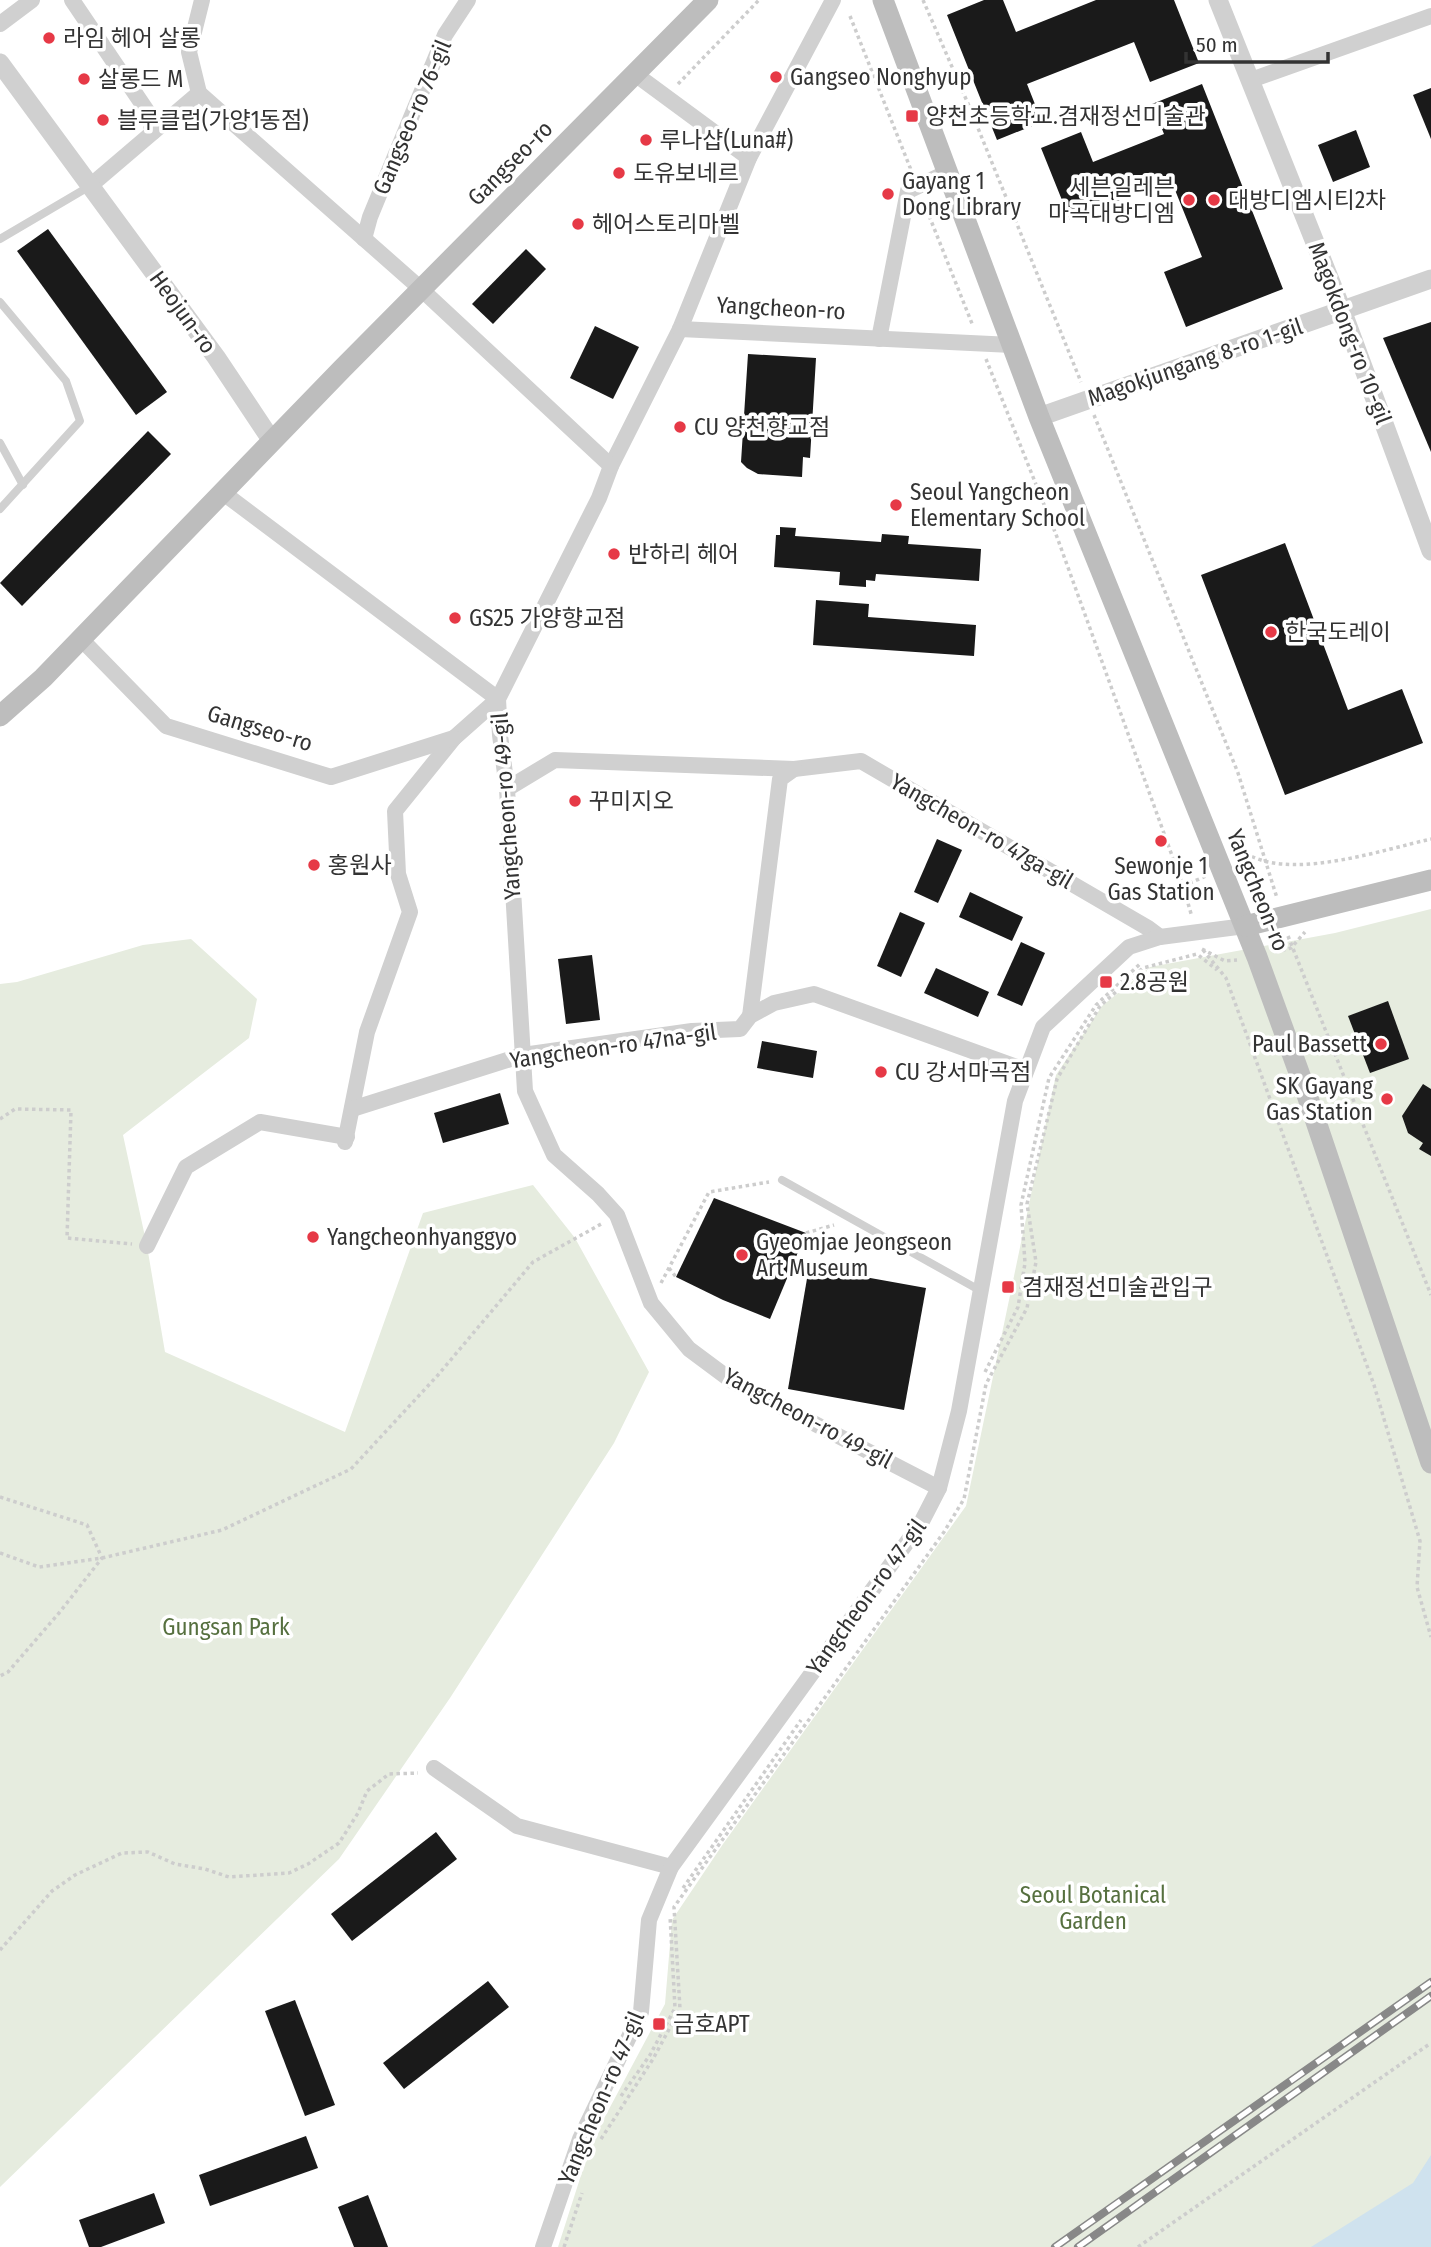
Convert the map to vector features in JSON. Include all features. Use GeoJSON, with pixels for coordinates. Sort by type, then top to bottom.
{"type":"FeatureCollection","features":[{"type":"Feature","properties":{"kind":"main road","name":"Gangseo-ro"},"geometry":{"type":"LineString","coordinates":[[0,716],[43,678],[421,289],[708,0]]}},
{"type":"Feature","properties":{"kind":"main road","name":"Yangcheon-ro"},"geometry":{"type":"LineString","coordinates":[[883,0],[1039,417],[1245,926],[1305,1089],[1431,1463]]}},
{"type":"Feature","properties":{"kind":"main road"},"geometry":{"type":"LineString","coordinates":[[1245,926],[1431,880]]}},
{"type":"Feature","properties":{"kind":"street"},"geometry":{"type":"LineString","coordinates":[[0,24],[32,0]]}},
{"type":"Feature","properties":{"kind":"street"},"geometry":{"type":"LineString","coordinates":[[72,0],[147,111],[153,132]]}},
{"type":"Feature","properties":{"kind":"street"},"geometry":{"type":"LineString","coordinates":[[202,0],[189,51],[199,93],[421,289],[611,466]]}},
{"type":"Feature","properties":{"kind":"street","name":"Gangseo-ro 76-gil"},"geometry":{"type":"LineString","coordinates":[[364,239],[370,217],[445,35],[468,0]]}},
{"type":"Feature","properties":{"kind":"street","name":"Yangcheon-ro 49-gil"},"geometry":{"type":"LineString","coordinates":[[833,0],[749,158],[680,328],[611,466],[599,498],[498,699],[507,789],[525,1091],[554,1155],[598,1194],[617,1215],[651,1303],[689,1349],[732,1381],[939,1488]]}},
{"type":"Feature","properties":{"kind":"street","name":"Magokdong-ro 10-gil"},"geometry":{"type":"LineString","coordinates":[[1218,0],[1342,310],[1431,551]]}},
{"type":"Feature","properties":{"kind":"street"},"geometry":{"type":"LineString","coordinates":[[1251,80],[1431,16]]}},
{"type":"Feature","properties":{"kind":"street","name":"Heojun-ro"},"geometry":{"type":"LineString","coordinates":[[0,63],[216,357],[272,441]]}},
{"type":"Feature","properties":{"kind":"street"},"geometry":{"type":"LineString","coordinates":[[635,74],[749,158]]}},
{"type":"Feature","properties":{"kind":"street"},"geometry":{"type":"LineString","coordinates":[[90,186],[199,93]]}},
{"type":"Feature","properties":{"kind":"street"},"geometry":{"type":"LineString","coordinates":[[879,339],[908,191],[948,172]]}},
{"type":"Feature","properties":{"kind":"street","name":"Magokjungang 8-ro 1-gil"},"geometry":{"type":"LineString","coordinates":[[1039,417],[1431,279]]}},
{"type":"Feature","properties":{"kind":"street","name":"Yangcheon-ro"},"geometry":{"type":"LineString","coordinates":[[680,328],[1012,345]]}},
{"type":"Feature","properties":{"kind":"street"},"geometry":{"type":"LineString","coordinates":[[147,1246],[186,1167],[260,1122],[346,1139],[367,1032],[410,912],[398,874],[395,811],[454,738],[498,699],[222,492]]}},
{"type":"Feature","properties":{"kind":"street","name":"Gangseo-ro"},"geometry":{"type":"LineString","coordinates":[[81,639],[166,726],[331,778],[454,738]]}},
{"type":"Feature","properties":{"kind":"street","name":"Yangcheon-ro 47ga-gil"},"geometry":{"type":"LineString","coordinates":[[507,789],[555,760],[793,769],[861,761],[1160,937]]}},
{"type":"Feature","properties":{"kind":"street"},"geometry":{"type":"LineString","coordinates":[[750,1016],[780,779],[793,769]]}},
{"type":"Feature","properties":{"kind":"street","name":"Yangcheon-ro 47-gil"},"geometry":{"type":"LineString","coordinates":[[543,2247],[580,2139],[641,2012],[649,1920],[671,1867],[921,1523],[939,1488],[959,1410],[1015,1101],[1042,1027],[1129,947],[1160,937],[1196,939],[1245,926]]}},
{"type":"Feature","properties":{"kind":"street","name":"Yangcheon-ro 47na-gil"},"geometry":{"type":"LineString","coordinates":[[352,1109],[523,1055],[692,1031],[740,1029],[750,1016],[774,1003],[814,994],[1025,1070]]}},
{"type":"Feature","properties":{"kind":"street"},"geometry":{"type":"LineString","coordinates":[[433,1768],[517,1826],[671,1867]]}},
{"type":"Feature","properties":{"kind":"lane"},"geometry":{"type":"LineString","coordinates":[[0,239],[90,186]]}},
{"type":"Feature","properties":{"kind":"lane"},"geometry":{"type":"LineString","coordinates":[[0,302],[66,381],[80,421],[0,509]]}},
{"type":"Feature","properties":{"kind":"lane"},"geometry":{"type":"LineString","coordinates":[[0,443],[23,485]]}},
{"type":"Feature","properties":{"kind":"lane"},"geometry":{"type":"LineString","coordinates":[[782,1180],[981,1291]]}},
{"type":"Feature","properties":{"kind":"path"},"geometry":{"type":"LineString","coordinates":[[666,96],[759,0]]}},
{"type":"Feature","properties":{"kind":"path"},"geometry":{"type":"LineString","coordinates":[[923,0],[970,106],[1238,774],[1291,948],[1431,1295]]}},
{"type":"Feature","properties":{"kind":"path"},"geometry":{"type":"LineString","coordinates":[[850,16],[1057,537],[1183,886],[1196,939],[1226,978],[1374,1385],[1420,1541],[1417,1587],[1431,1637]]}},
{"type":"Feature","properties":{"kind":"path"},"geometry":{"type":"LineString","coordinates":[[1183,886],[1253,857],[1266,863],[1311,866],[1431,839]]}},
{"type":"Feature","properties":{"kind":"path"},"geometry":{"type":"LineString","coordinates":[[1196,939],[1202,949],[1225,961]]}},
{"type":"Feature","properties":{"kind":"path"},"geometry":{"type":"LineString","coordinates":[[0,1119],[15,1109],[71,1110],[67,1238],[147,1246]]}},
{"type":"Feature","properties":{"kind":"path"},"geometry":{"type":"LineString","coordinates":[[651,1303],[709,1192],[782,1180]]}},
{"type":"Feature","properties":{"kind":"path"},"geometry":{"type":"LineString","coordinates":[[0,1553],[39,1567],[102,1558],[222,1530],[351,1469],[438,1375],[533,1262],[617,1215]]}},
{"type":"Feature","properties":{"kind":"path"},"geometry":{"type":"LineString","coordinates":[[806,1233],[852,1219]]}},
{"type":"Feature","properties":{"kind":"path"},"geometry":{"type":"LineString","coordinates":[[669,1268],[676,1276]]}},
{"type":"Feature","properties":{"kind":"path"},"geometry":{"type":"LineString","coordinates":[[0,1497],[87,1525],[102,1558]]}},
{"type":"Feature","properties":{"kind":"path"},"geometry":{"type":"LineString","coordinates":[[0,1676],[8,1672],[51,1623],[102,1558]]}},
{"type":"Feature","properties":{"kind":"path"},"geometry":{"type":"LineString","coordinates":[[0,1950],[52,1891],[75,1875],[122,1853],[148,1852],[175,1864],[205,1868],[229,1877],[289,1873],[339,1843],[358,1813],[367,1791],[388,1774],[417,1773],[433,1768]]}},
{"type":"Feature","properties":{"kind":"path"},"geometry":{"type":"LineString","coordinates":[[1138,2247],[1431,2043]]}},
{"type":"Feature","properties":{"kind":"green space","name":"Seoul Botanical Garden"},"geometry":{"type":"Polygon","coordinates":[[[1431,909],[1431,2247],[558,2247],[592,2141],[665,2004],[672,1920],[723,1844],[966,1506],[1056,1075],[1102,1006],[1150,967],[1335,933],[1431,909]]]}},
{"type":"Feature","properties":{"kind":"green space","name":"Gungsan Park"},"geometry":{"type":"Polygon","coordinates":[[[191,939],[257,999],[249,1038],[123,1135],[147,1246],[165,1352],[345,1432],[423,1213],[533,1185],[575,1238],[649,1372],[614,1443],[450,1698],[339,1859],[0,2187],[0,984],[17,982],[143,945],[191,939]]]}},
{"type":"Feature","properties":{"kind":"water"},"geometry":{"type":"Polygon","coordinates":[[[1431,2155],[1431,2247],[1311,2247],[1413,2183],[1431,2155]]]}},
{"type":"Feature","properties":{"kind":"building"},"geometry":{"type":"Polygon","coordinates":[[[984,0],[1003,0],[1016,32],[1096,0],[1174,0],[1199,63],[1150,82],[1134,42],[1027,84],[1042,122],[997,140],[947,15],[984,0]]]}},
{"type":"Feature","properties":{"kind":"building","name":"대방디엠시티2차"},"geometry":{"type":"Polygon","coordinates":[[[1202,84],[1283,289],[1186,327],[1164,272],[1202,257],[1171,180],[1070,220],[1041,148],[1081,132],[1093,162],[1164,134],[1152,104],[1202,84]]]}},
{"type":"Feature","properties":{"kind":"building"},"geometry":{"type":"Polygon","coordinates":[[[1431,88],[1431,139],[1413,95],[1431,88]]]}},
{"type":"Feature","properties":{"kind":"building"},"geometry":{"type":"Polygon","coordinates":[[[1356,130],[1370,167],[1333,182],[1318,145],[1356,130]]]}},
{"type":"Feature","properties":{"kind":"building"},"geometry":{"type":"Polygon","coordinates":[[[48,229],[167,392],[136,415],[17,251],[48,229]]]}},
{"type":"Feature","properties":{"kind":"building"},"geometry":{"type":"Polygon","coordinates":[[[526,249],[546,269],[493,324],[472,304],[526,249]]]}},
{"type":"Feature","properties":{"kind":"building"},"geometry":{"type":"Polygon","coordinates":[[[1431,322],[1431,452],[1383,338],[1431,322]]]}},
{"type":"Feature","properties":{"kind":"building"},"geometry":{"type":"Polygon","coordinates":[[[595,326],[639,347],[613,399],[570,378],[595,326]]]}},
{"type":"Feature","properties":{"kind":"building"},"geometry":{"type":"Polygon","coordinates":[[[748,354],[816,358],[810,458],[803,457],[802,477],[758,474],[741,462],[748,354]]]}},
{"type":"Feature","properties":{"kind":"building"},"geometry":{"type":"Polygon","coordinates":[[[148,431],[171,454],[22,606],[0,583],[148,431]]]}},
{"type":"Feature","properties":{"kind":"building"},"geometry":{"type":"Polygon","coordinates":[[[780,527],[796,528],[795,536],[881,542],[882,534],[909,536],[908,544],[981,549],[979,581],[876,574],[875,581],[866,580],[866,587],[839,585],[840,572],[774,567],[776,535],[780,535],[780,527]]]}},
{"type":"Feature","properties":{"kind":"building","name":"한국도레이"},"geometry":{"type":"Polygon","coordinates":[[[1285,543],[1348,710],[1402,689],[1423,743],[1285,795],[1201,575],[1285,543]]]}},
{"type":"Feature","properties":{"kind":"building"},"geometry":{"type":"Polygon","coordinates":[[[816,600],[869,604],[868,617],[976,625],[974,656],[813,645],[816,600]]]}},
{"type":"Feature","properties":{"kind":"building"},"geometry":{"type":"Polygon","coordinates":[[[937,839],[962,850],[938,903],[914,892],[937,839]]]}},
{"type":"Feature","properties":{"kind":"building"},"geometry":{"type":"Polygon","coordinates":[[[970,892],[1023,917],[1012,941],[959,917],[970,892]]]}},
{"type":"Feature","properties":{"kind":"building"},"geometry":{"type":"Polygon","coordinates":[[[900,912],[925,923],[901,977],[877,966],[900,912]]]}},
{"type":"Feature","properties":{"kind":"building"},"geometry":{"type":"Polygon","coordinates":[[[1021,942],[1045,953],[1022,1006],[997,995],[1021,942]]]}},
{"type":"Feature","properties":{"kind":"building"},"geometry":{"type":"Polygon","coordinates":[[[592,955],[600,1020],[566,1024],[558,959],[592,955]]]}},
{"type":"Feature","properties":{"kind":"building"},"geometry":{"type":"Polygon","coordinates":[[[936,968],[989,992],[978,1017],[924,993],[936,968]]]}},
{"type":"Feature","properties":{"kind":"building","name":"Paul Bassett"},"geometry":{"type":"Polygon","coordinates":[[[1388,1001],[1409,1059],[1370,1073],[1348,1016],[1388,1001]]]}},
{"type":"Feature","properties":{"kind":"building"},"geometry":{"type":"Polygon","coordinates":[[[762,1041],[817,1051],[813,1078],[757,1068],[762,1041]]]}},
{"type":"Feature","properties":{"kind":"building"},"geometry":{"type":"Polygon","coordinates":[[[1423,1084],[1431,1089],[1431,1156],[1419,1149],[1423,1143],[1408,1133],[1402,1116],[1423,1084]]]}},
{"type":"Feature","properties":{"kind":"building"},"geometry":{"type":"Polygon","coordinates":[[[500,1093],[509,1124],[443,1143],[434,1113],[500,1093]]]}},
{"type":"Feature","properties":{"kind":"building","name":"Gyeomjae Jeongseon Art Museum"},"geometry":{"type":"Polygon","coordinates":[[[714,1198],[806,1233],[770,1319],[676,1277],[714,1198]]]}},
{"type":"Feature","properties":{"kind":"building"},"geometry":{"type":"Polygon","coordinates":[[[809,1267],[926,1288],[904,1410],[788,1389],[809,1267]]]}},
{"type":"Feature","properties":{"kind":"building"},"geometry":{"type":"Polygon","coordinates":[[[436,1832],[457,1859],[352,1941],[331,1914],[436,1832]]]}},
{"type":"Feature","properties":{"kind":"building"},"geometry":{"type":"Polygon","coordinates":[[[488,1981],[509,2007],[404,2089],[383,2063],[488,1981]]]}},
{"type":"Feature","properties":{"kind":"building"},"geometry":{"type":"Polygon","coordinates":[[[295,2000],[335,2105],[305,2116],[265,2011],[295,2000]]]}},
{"type":"Feature","properties":{"kind":"building"},"geometry":{"type":"Polygon","coordinates":[[[306,2136],[318,2168],[210,2206],[199,2175],[306,2136]]]}},
{"type":"Feature","properties":{"kind":"building"},"geometry":{"type":"Polygon","coordinates":[[[154,2193],[165,2223],[101,2247],[89,2247],[79,2220],[154,2193]]]}},
{"type":"Feature","properties":{"kind":"building"},"geometry":{"type":"Polygon","coordinates":[[[368,2195],[388,2247],[354,2247],[338,2207],[368,2195]]]}},
{"type":"Feature","properties":{"kind":"railway"},"geometry":{"type":"LineString","coordinates":[[1055,2247],[1431,1982]]}},
{"type":"Feature","properties":{"kind":"railway"},"geometry":{"type":"LineString","coordinates":[[1078,2247],[1431,1996]]}},
{"type":"Feature","properties":{"kind":"place","name":"라임 헤어 살롱"},"geometry":{"type":"Point","coordinates":[49,38]}},
{"type":"Feature","properties":{"kind":"place","name":"Gangseo Nonghyup"},"geometry":{"type":"Point","coordinates":[776,77]}},
{"type":"Feature","properties":{"kind":"place","name":"살롱드 M"},"geometry":{"type":"Point","coordinates":[84,79]}},
{"type":"Feature","properties":{"kind":"place","name":"양천초등학교.겸재정선미술관"},"geometry":{"type":"Point","coordinates":[912,116]}},
{"type":"Feature","properties":{"kind":"place","name":"블루클럽(가양1동점)"},"geometry":{"type":"Point","coordinates":[103,120]}},
{"type":"Feature","properties":{"kind":"place","name":"루나샵(Luna#)"},"geometry":{"type":"Point","coordinates":[646,140]}},
{"type":"Feature","properties":{"kind":"place","name":"도유보네르"},"geometry":{"type":"Point","coordinates":[619,173]}},
{"type":"Feature","properties":{"kind":"place","name":"Gayang 1 Dong Library"},"geometry":{"type":"Point","coordinates":[888,194]}},
{"type":"Feature","properties":{"kind":"place","name":"세븐일레븐 마곡대방디엠"},"geometry":{"type":"Point","coordinates":[1189,200]}},
{"type":"Feature","properties":{"kind":"place","name":"대방디엠시티2차"},"geometry":{"type":"Point","coordinates":[1214,200]}},
{"type":"Feature","properties":{"kind":"place","name":"헤어스토리마벨"},"geometry":{"type":"Point","coordinates":[578,224]}},
{"type":"Feature","properties":{"kind":"place","name":"CU 양천향교점"},"geometry":{"type":"Point","coordinates":[680,427]}},
{"type":"Feature","properties":{"kind":"place","name":"Seoul Yangcheon Elementary School"},"geometry":{"type":"Point","coordinates":[896,505]}},
{"type":"Feature","properties":{"kind":"place","name":"반하리 헤어"},"geometry":{"type":"Point","coordinates":[614,554]}},
{"type":"Feature","properties":{"kind":"place","name":"GS25 가양향교점"},"geometry":{"type":"Point","coordinates":[455,618]}},
{"type":"Feature","properties":{"kind":"place","name":"한국도레이"},"geometry":{"type":"Point","coordinates":[1271,632]}},
{"type":"Feature","properties":{"kind":"place","name":"꾸미지오"},"geometry":{"type":"Point","coordinates":[575,801]}},
{"type":"Feature","properties":{"kind":"place","name":"Sewonje 1 Gas Station"},"geometry":{"type":"Point","coordinates":[1161,841]}},
{"type":"Feature","properties":{"kind":"place","name":"홍원사"},"geometry":{"type":"Point","coordinates":[314,865]}},
{"type":"Feature","properties":{"kind":"place","name":"2.8공원"},"geometry":{"type":"Point","coordinates":[1106,982]}},
{"type":"Feature","properties":{"kind":"place","name":"Paul Bassett"},"geometry":{"type":"Point","coordinates":[1381,1044]}},
{"type":"Feature","properties":{"kind":"place","name":"CU 강서마곡점"},"geometry":{"type":"Point","coordinates":[881,1072]}},
{"type":"Feature","properties":{"kind":"place","name":"SK Gayang Gas Station"},"geometry":{"type":"Point","coordinates":[1387,1099]}},
{"type":"Feature","properties":{"kind":"place","name":"Yangcheonhyanggyo"},"geometry":{"type":"Point","coordinates":[313,1237]}},
{"type":"Feature","properties":{"kind":"place","name":"Gyeomjae Jeongseon Art Museum"},"geometry":{"type":"Point","coordinates":[742,1255]}},
{"type":"Feature","properties":{"kind":"place","name":"겸재정선미술관입구"},"geometry":{"type":"Point","coordinates":[1008,1287]}},
{"type":"Feature","properties":{"kind":"place","name":"금호APT"},"geometry":{"type":"Point","coordinates":[659,2024]}}]}
